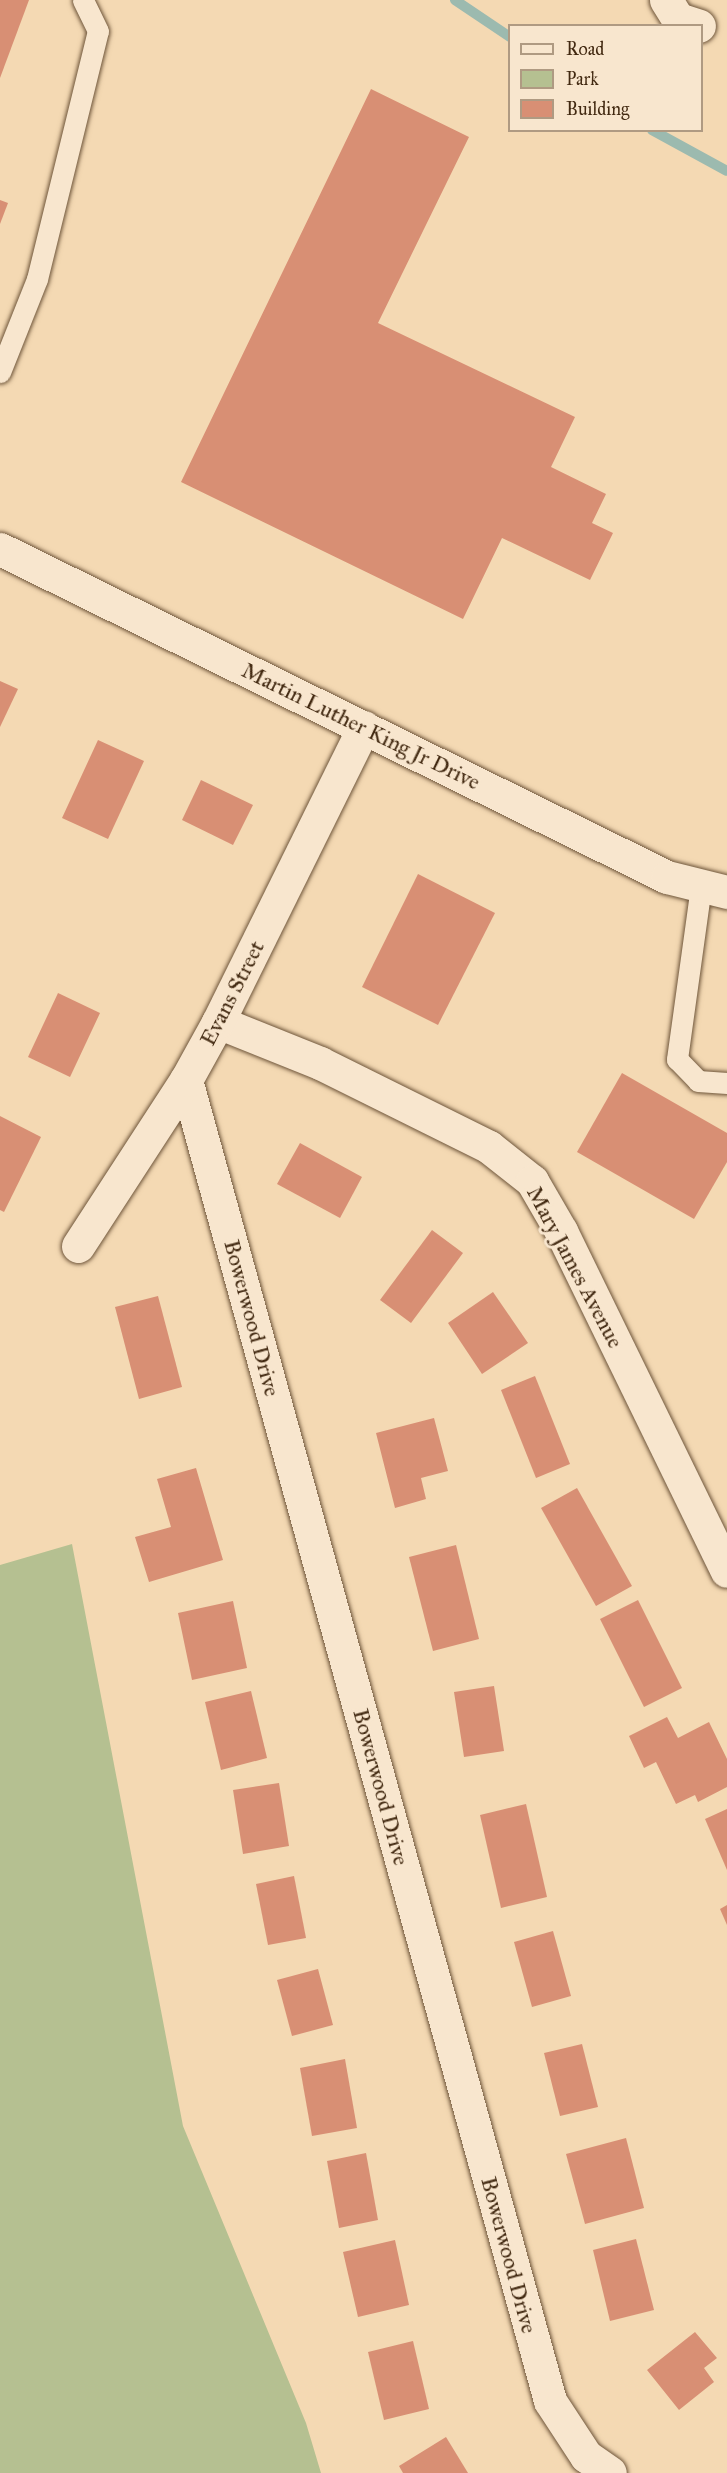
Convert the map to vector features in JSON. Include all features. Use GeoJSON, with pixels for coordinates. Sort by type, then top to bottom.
{"type":"FeatureCollection","features":[{"type":"Feature","properties":{"kind":"street"},"geometry":{"type":"LineString","coordinates":[[666,0],[678,19],[694,24]]}},
{"type":"Feature","properties":{"kind":"street"},"geometry":{"type":"LineString","coordinates":[[703,27],[727,33]]}},
{"type":"Feature","properties":{"kind":"street","name":"Martin Luther King Jr Drive"},"geometry":{"type":"LineString","coordinates":[[0,549],[667,877],[714,889]]}},
{"type":"Feature","properties":{"kind":"street","name":"Evans Street"},"geometry":{"type":"LineString","coordinates":[[78,1246],[186,1080],[218,1022],[364,727]]}},
{"type":"Feature","properties":{"kind":"street","name":"Mary James Avenue"},"geometry":{"type":"LineString","coordinates":[[218,1022],[320,1064],[489,1147],[532,1181],[561,1231],[727,1571]]}},
{"type":"Feature","properties":{"kind":"street","name":"Bowerwood Drive"},"geometry":{"type":"LineString","coordinates":[[186,1080],[550,2401],[586,2456],[610,2473]]}},
{"type":"Feature","properties":{"kind":"lane"},"geometry":{"type":"LineString","coordinates":[[0,372],[37,279],[98,32],[83,0]]}},
{"type":"Feature","properties":{"kind":"lane"},"geometry":{"type":"LineString","coordinates":[[714,889],[677,1059],[698,1081],[727,1083]]}},
{"type":"Feature","properties":{"kind":"green space"},"geometry":{"type":"Polygon","coordinates":[[[72,1544],[183,2126],[306,2423],[321,2473],[0,2473],[0,1565],[72,1544]]]}},
{"type":"Feature","properties":{"kind":"building"},"geometry":{"type":"Polygon","coordinates":[[[0,0],[29,0],[0,78],[0,0]]]}},
{"type":"Feature","properties":{"kind":"building"},"geometry":{"type":"Polygon","coordinates":[[[371,89],[469,137],[378,323],[575,417],[551,467],[606,494],[592,523],[613,533],[590,580],[502,538],[463,619],[181,482],[371,89]]]}},
{"type":"Feature","properties":{"kind":"building"},"geometry":{"type":"Polygon","coordinates":[[[0,200],[8,203],[0,224],[0,200]]]}},
{"type":"Feature","properties":{"kind":"building"},"geometry":{"type":"Polygon","coordinates":[[[0,681],[18,689],[0,727],[0,681]]]}},
{"type":"Feature","properties":{"kind":"building"},"geometry":{"type":"Polygon","coordinates":[[[98,740],[144,761],[108,839],[62,818],[98,740]]]}},
{"type":"Feature","properties":{"kind":"building"},"geometry":{"type":"Polygon","coordinates":[[[201,780],[253,805],[233,845],[182,820],[201,780]]]}},
{"type":"Feature","properties":{"kind":"building"},"geometry":{"type":"Polygon","coordinates":[[[418,874],[495,913],[438,1025],[362,987],[418,874]]]}},
{"type":"Feature","properties":{"kind":"building"},"geometry":{"type":"Polygon","coordinates":[[[58,993],[100,1013],[70,1077],[28,1057],[58,993]]]}},
{"type":"Feature","properties":{"kind":"building"},"geometry":{"type":"Polygon","coordinates":[[[622,1073],[727,1133],[727,1162],[694,1219],[577,1152],[622,1073]]]}},
{"type":"Feature","properties":{"kind":"building"},"geometry":{"type":"Polygon","coordinates":[[[0,1116],[41,1137],[4,1212],[0,1210],[0,1116]]]}},
{"type":"Feature","properties":{"kind":"building"},"geometry":{"type":"Polygon","coordinates":[[[300,1143],[362,1177],[340,1218],[277,1184],[300,1143]]]}},
{"type":"Feature","properties":{"kind":"building"},"geometry":{"type":"Polygon","coordinates":[[[432,1230],[463,1253],[411,1323],[380,1300],[432,1230]]]}},
{"type":"Feature","properties":{"kind":"building"},"geometry":{"type":"Polygon","coordinates":[[[493,1292],[528,1343],[482,1374],[448,1323],[493,1292]]]}},
{"type":"Feature","properties":{"kind":"building"},"geometry":{"type":"Polygon","coordinates":[[[158,1296],[182,1387],[139,1399],[115,1307],[158,1296]]]}},
{"type":"Feature","properties":{"kind":"building"},"geometry":{"type":"Polygon","coordinates":[[[535,1376],[570,1464],[536,1478],[501,1390],[535,1376]]]}},
{"type":"Feature","properties":{"kind":"building"},"geometry":{"type":"Polygon","coordinates":[[[434,1418],[448,1471],[421,1478],[426,1499],[395,1508],[376,1433],[434,1418]]]}},
{"type":"Feature","properties":{"kind":"building"},"geometry":{"type":"Polygon","coordinates":[[[196,1468],[223,1560],[149,1582],[135,1537],[171,1527],[157,1479],[196,1468]]]}},
{"type":"Feature","properties":{"kind":"building"},"geometry":{"type":"Polygon","coordinates":[[[577,1488],[632,1586],[596,1606],[541,1508],[577,1488]]]}},
{"type":"Feature","properties":{"kind":"building"},"geometry":{"type":"Polygon","coordinates":[[[456,1545],[479,1639],[433,1651],[409,1557],[456,1545]]]}},
{"type":"Feature","properties":{"kind":"building"},"geometry":{"type":"Polygon","coordinates":[[[638,1600],[682,1688],[644,1707],[600,1619],[638,1600]]]}},
{"type":"Feature","properties":{"kind":"building"},"geometry":{"type":"Polygon","coordinates":[[[233,1601],[247,1668],[192,1680],[178,1613],[233,1601]]]}},
{"type":"Feature","properties":{"kind":"building"},"geometry":{"type":"Polygon","coordinates":[[[494,1686],[504,1751],[464,1757],[454,1692],[494,1686]]]}},
{"type":"Feature","properties":{"kind":"building"},"geometry":{"type":"Polygon","coordinates":[[[251,1691],[267,1758],[221,1770],[205,1702],[251,1691]]]}},
{"type":"Feature","properties":{"kind":"building"},"geometry":{"type":"Polygon","coordinates":[[[667,1717],[678,1738],[709,1722],[727,1759],[727,1787],[698,1802],[695,1795],[676,1804],[656,1762],[644,1768],[629,1736],[667,1717]]]}},
{"type":"Feature","properties":{"kind":"building"},"geometry":{"type":"Polygon","coordinates":[[[279,1783],[289,1846],[243,1854],[233,1790],[279,1783]]]}},
{"type":"Feature","properties":{"kind":"building"},"geometry":{"type":"Polygon","coordinates":[[[526,1804],[547,1897],[501,1908],[480,1815],[526,1804]]]}},
{"type":"Feature","properties":{"kind":"building"},"geometry":{"type":"Polygon","coordinates":[[[727,1809],[727,1870],[705,1819],[727,1809]]]}},
{"type":"Feature","properties":{"kind":"building"},"geometry":{"type":"Polygon","coordinates":[[[294,1876],[306,1938],[268,1945],[256,1884],[294,1876]]]}},
{"type":"Feature","properties":{"kind":"building"},"geometry":{"type":"Polygon","coordinates":[[[727,1905],[727,1925],[720,1909],[727,1905]]]}},
{"type":"Feature","properties":{"kind":"building"},"geometry":{"type":"Polygon","coordinates":[[[553,1931],[571,1996],[532,2007],[514,1942],[553,1931]]]}},
{"type":"Feature","properties":{"kind":"building"},"geometry":{"type":"Polygon","coordinates":[[[318,1969],[333,2025],[292,2036],[277,1980],[318,1969]]]}},
{"type":"Feature","properties":{"kind":"building"},"geometry":{"type":"Polygon","coordinates":[[[582,2044],[598,2107],[560,2116],[544,2053],[582,2044]]]}},
{"type":"Feature","properties":{"kind":"building"},"geometry":{"type":"Polygon","coordinates":[[[345,2059],[357,2128],[312,2136],[300,2068],[345,2059]]]}},
{"type":"Feature","properties":{"kind":"building"},"geometry":{"type":"Polygon","coordinates":[[[626,2138],[644,2208],[585,2224],[566,2154],[626,2138]]]}},
{"type":"Feature","properties":{"kind":"building"},"geometry":{"type":"Polygon","coordinates":[[[366,2153],[378,2220],[339,2228],[327,2161],[366,2153]]]}},
{"type":"Feature","properties":{"kind":"building"},"geometry":{"type":"Polygon","coordinates":[[[636,2239],[654,2310],[610,2321],[593,2250],[636,2239]]]}},
{"type":"Feature","properties":{"kind":"building"},"geometry":{"type":"Polygon","coordinates":[[[395,2240],[409,2305],[358,2317],[343,2252],[395,2240]]]}},
{"type":"Feature","properties":{"kind":"building"},"geometry":{"type":"Polygon","coordinates":[[[695,2332],[717,2358],[704,2368],[714,2382],[679,2410],[647,2370],[695,2332]]]}},
{"type":"Feature","properties":{"kind":"building"},"geometry":{"type":"Polygon","coordinates":[[[413,2341],[429,2409],[384,2420],[368,2352],[413,2341]]]}},
{"type":"Feature","properties":{"kind":"building"},"geometry":{"type":"Polygon","coordinates":[[[446,2437],[468,2473],[403,2473],[399,2466],[446,2437]]]}},
{"type":"Feature","properties":{"kind":"waterway"},"geometry":{"type":"LineString","coordinates":[[455,0],[508,36]]}},
{"type":"Feature","properties":{"kind":"waterway"},"geometry":{"type":"LineString","coordinates":[[656,132],[727,171]]}}]}
